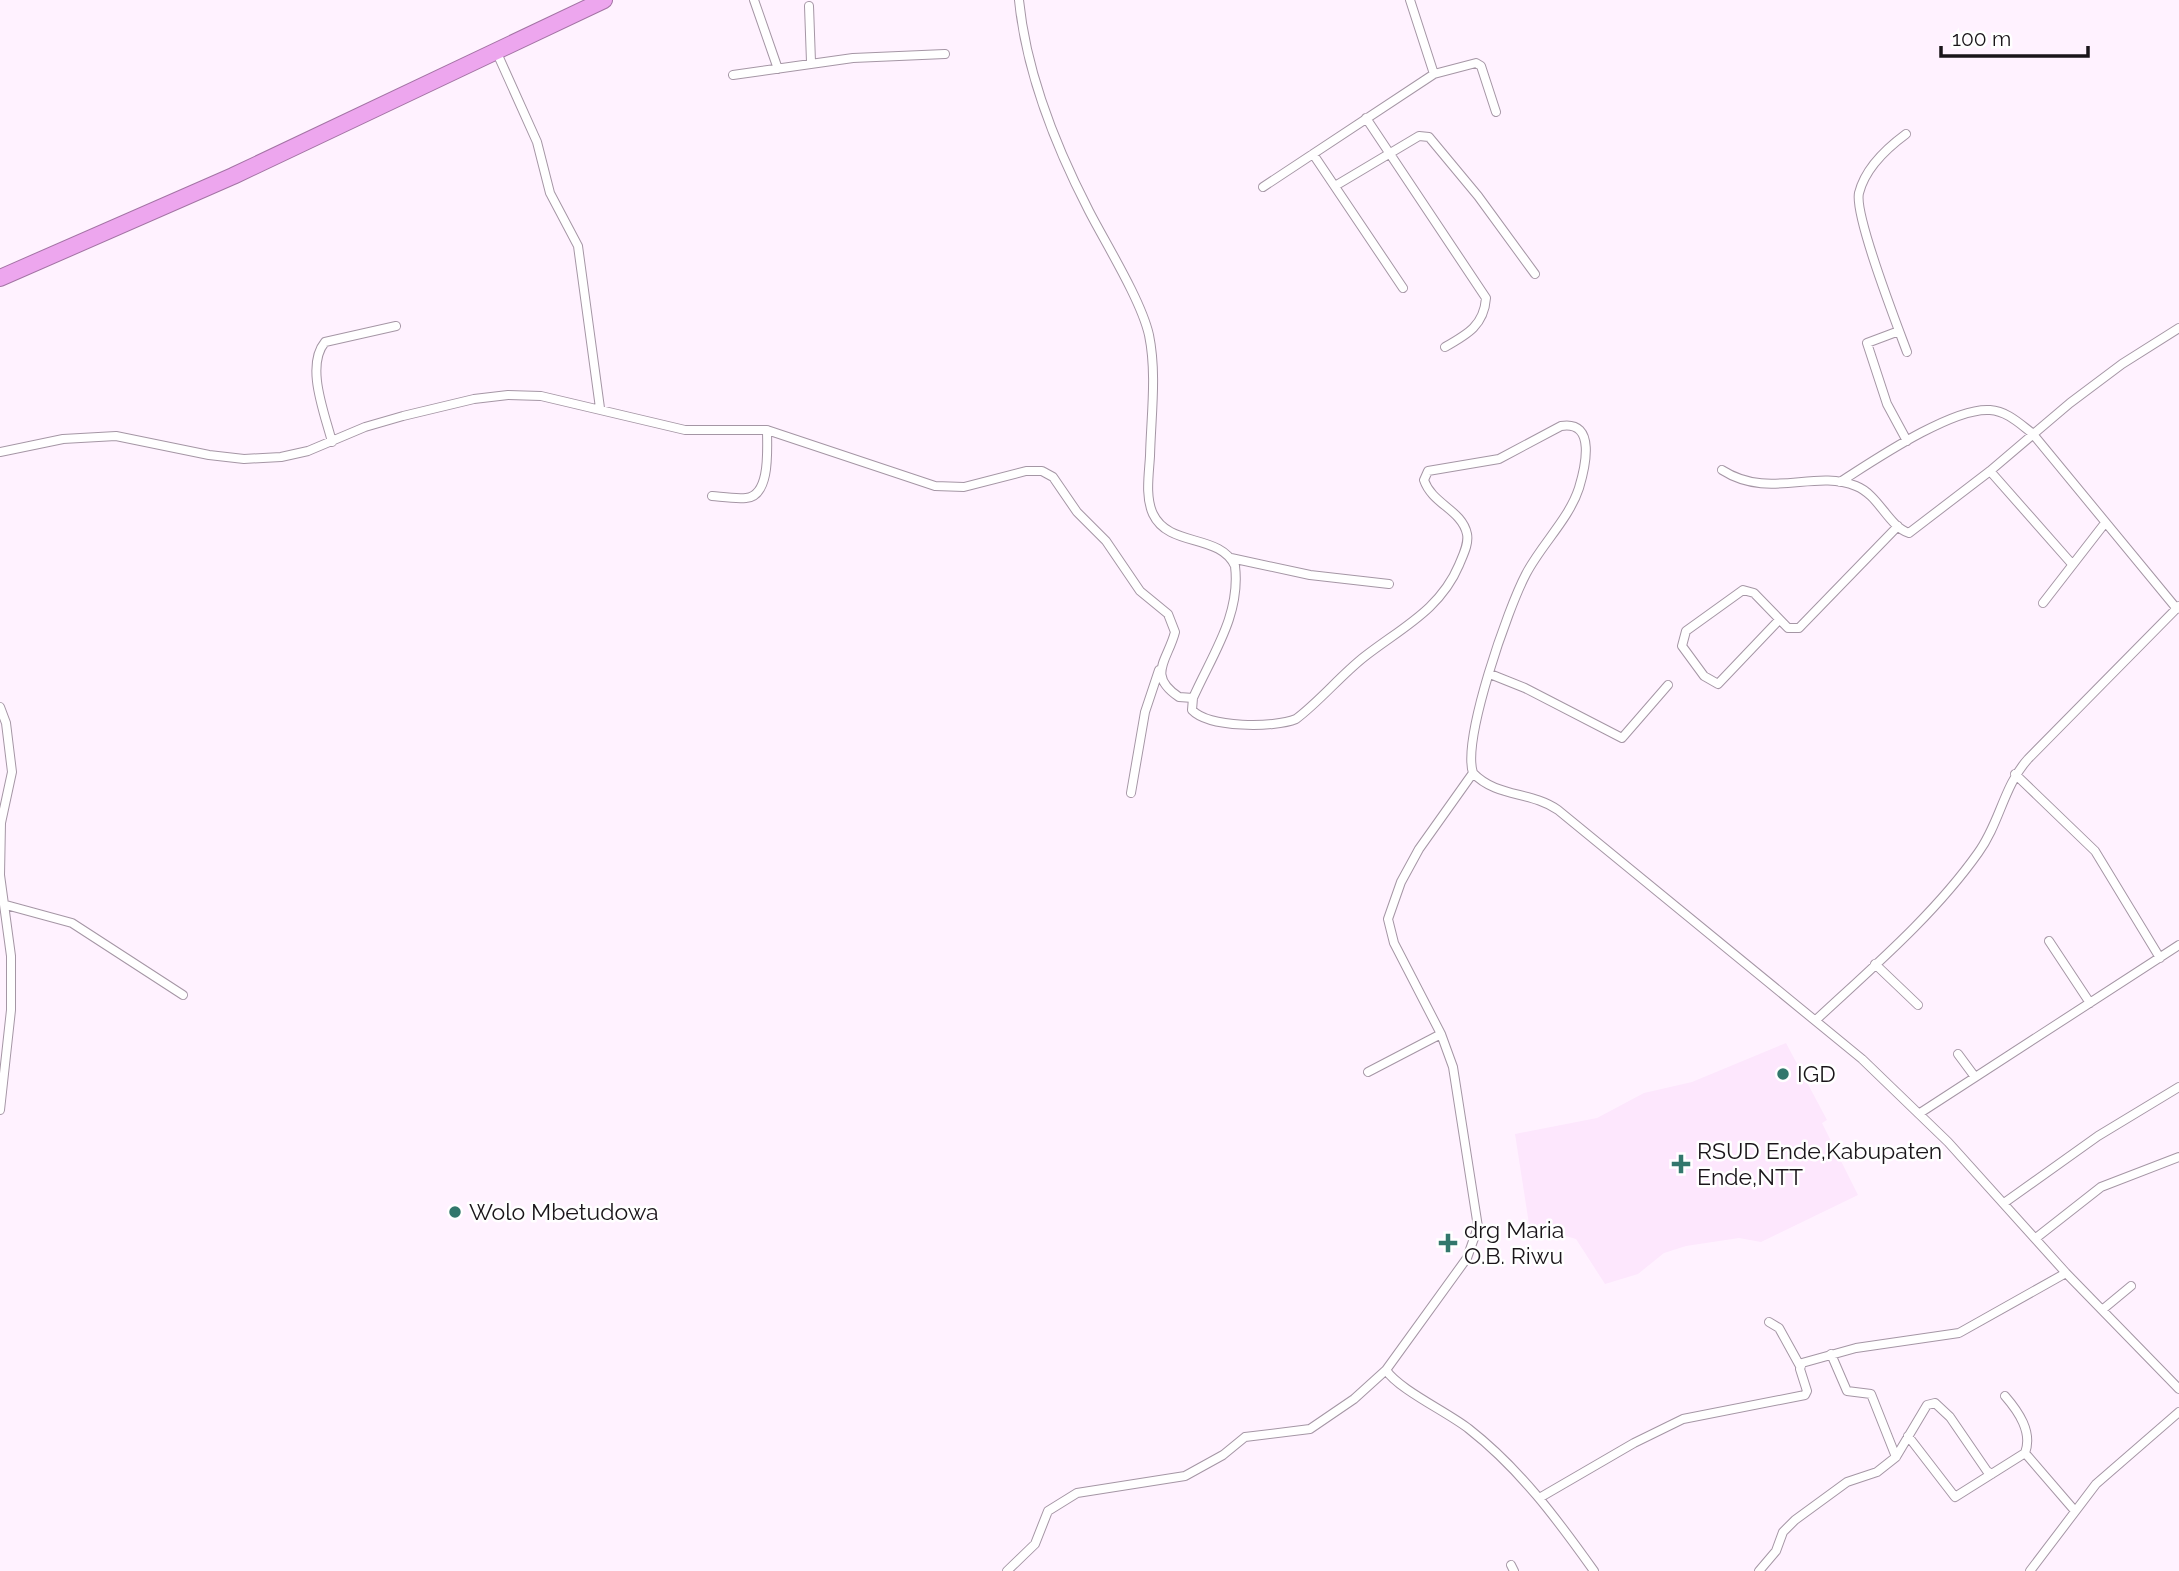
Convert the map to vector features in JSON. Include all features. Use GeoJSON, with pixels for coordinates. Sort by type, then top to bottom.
{"type":"FeatureCollection","features":[{"type":"Feature","properties":{"kind":"highway"},"geometry":{"type":"LineString","coordinates":[[0,278],[107,233],[497,53],[604,0]]}},
{"type":"Feature","properties":{"kind":"street"},"geometry":{"type":"LineString","coordinates":[[754,0],[778,69]]}},
{"type":"Feature","properties":{"kind":"street"},"geometry":{"type":"LineString","coordinates":[[1019,0],[1029,55],[1056,135],[1148,333],[1153,377],[1148,489],[1152,513],[1173,534],[1222,550],[1231,558],[1310,575],[1389,584]]}},
{"type":"Feature","properties":{"kind":"street"},"geometry":{"type":"LineString","coordinates":[[1410,0],[1434,74]]}},
{"type":"Feature","properties":{"kind":"street"},"geometry":{"type":"LineString","coordinates":[[809,6],[811,62]]}},
{"type":"Feature","properties":{"kind":"street"},"geometry":{"type":"LineString","coordinates":[[497,53],[537,142],[550,193],[578,246],[600,408]]}},
{"type":"Feature","properties":{"kind":"street"},"geometry":{"type":"LineString","coordinates":[[733,75],[811,62],[944,54]]}},
{"type":"Feature","properties":{"kind":"street"},"geometry":{"type":"LineString","coordinates":[[1264,187],[1434,74],[1476,63],[1481,66],[1496,112]]}},
{"type":"Feature","properties":{"kind":"street"},"geometry":{"type":"LineString","coordinates":[[1366,118],[1387,154],[1486,298],[1485,313],[1479,323],[1445,347]]}},
{"type":"Feature","properties":{"kind":"street"},"geometry":{"type":"LineString","coordinates":[[1906,135],[1872,167],[1859,200],[1878,269],[1907,352]]}},
{"type":"Feature","properties":{"kind":"street"},"geometry":{"type":"LineString","coordinates":[[1335,186],[1419,136],[1432,139],[1535,274]]}},
{"type":"Feature","properties":{"kind":"street"},"geometry":{"type":"LineString","coordinates":[[1312,153],[1403,288]]}},
{"type":"Feature","properties":{"kind":"street"},"geometry":{"type":"LineString","coordinates":[[331,442],[317,377],[319,349],[325,342],[396,326]]}},
{"type":"Feature","properties":{"kind":"street"},"geometry":{"type":"LineString","coordinates":[[1722,470],[1734,477],[1771,485],[1839,482],[1856,486],[1870,494],[1905,533],[1914,532],[1990,471],[2032,433],[2122,364],[2179,328]]}},
{"type":"Feature","properties":{"kind":"street"},"geometry":{"type":"LineString","coordinates":[[1899,331],[1867,342],[1887,404],[1907,441]]}},
{"type":"Feature","properties":{"kind":"street"},"geometry":{"type":"LineString","coordinates":[[0,452],[63,439],[116,436],[244,458],[281,457],[331,442],[365,427],[474,399],[508,395],[541,396],[600,408],[663,427],[685,430],[767,430],[943,487],[964,487],[1026,471],[1042,471],[1053,477],[1077,512],[1106,541],[1130,579],[1168,614],[1175,632],[1145,712],[1131,793]]}},
{"type":"Feature","properties":{"kind":"street"},"geometry":{"type":"LineString","coordinates":[[1817,1019],[1914,926],[1977,855],[1994,826],[2015,774],[2177,610],[2032,433],[2004,413],[1984,410],[1949,421],[1907,441],[1839,482]]}},
{"type":"Feature","properties":{"kind":"street"},"geometry":{"type":"LineString","coordinates":[[1231,558],[1236,573],[1227,625],[1192,698],[1192,710],[1206,718],[1250,725],[1282,724],[1296,719],[1364,657],[1422,616],[1450,584],[1468,541],[1466,530],[1461,520],[1427,491],[1424,480],[1428,471],[1499,460],[1561,426],[1570,425],[1578,429],[1586,444],[1584,470],[1578,492],[1527,572],[1490,674],[1473,736],[1471,754],[1474,773],[1493,789],[1543,800],[1558,810],[1817,1019],[1920,1113],[2066,1273],[2179,1389]]}},
{"type":"Feature","properties":{"kind":"street"},"geometry":{"type":"LineString","coordinates":[[712,496],[748,499],[756,495],[762,486],[767,430]]}},
{"type":"Feature","properties":{"kind":"street"},"geometry":{"type":"LineString","coordinates":[[1990,471],[2072,564]]}},
{"type":"Feature","properties":{"kind":"street"},"geometry":{"type":"LineString","coordinates":[[2043,603],[2105,523]]}},
{"type":"Feature","properties":{"kind":"street"},"geometry":{"type":"LineString","coordinates":[[1779,621],[1718,684],[1704,676],[1682,646],[1686,631],[1743,590],[1754,593],[1779,621],[1794,630],[1805,623],[1898,526]]}},
{"type":"Feature","properties":{"kind":"street"},"geometry":{"type":"LineString","coordinates":[[1160,669],[1162,680],[1170,690],[1185,699],[1192,698]]}},
{"type":"Feature","properties":{"kind":"street"},"geometry":{"type":"LineString","coordinates":[[1490,674],[1525,688],[1622,738],[1668,685]]}},
{"type":"Feature","properties":{"kind":"street"},"geometry":{"type":"LineString","coordinates":[[0,707],[6,723],[12,772],[1,823],[0,875],[6,905],[11,1010],[0,1110]]}},
{"type":"Feature","properties":{"kind":"street"},"geometry":{"type":"LineString","coordinates":[[1007,1571],[1035,1544],[1048,1511],[1077,1493],[1185,1476],[1223,1455],[1245,1437],[1310,1429],[1354,1399],[1386,1370],[1467,1258],[1478,1227],[1453,1067],[1441,1034],[1394,943],[1388,919],[1397,891],[1419,849],[1474,773]]}},
{"type":"Feature","properties":{"kind":"street"},"geometry":{"type":"LineString","coordinates":[[2015,774],[2095,851],[2160,958]]}},
{"type":"Feature","properties":{"kind":"street"},"geometry":{"type":"LineString","coordinates":[[6,905],[72,923],[183,995]]}},
{"type":"Feature","properties":{"kind":"street"},"geometry":{"type":"LineString","coordinates":[[2049,941],[2090,1003]]}},
{"type":"Feature","properties":{"kind":"street"},"geometry":{"type":"LineString","coordinates":[[1920,1113],[2179,945]]}},
{"type":"Feature","properties":{"kind":"street"},"geometry":{"type":"LineString","coordinates":[[1875,964],[1918,1006]]}},
{"type":"Feature","properties":{"kind":"street"},"geometry":{"type":"LineString","coordinates":[[1368,1072],[1441,1034]]}},
{"type":"Feature","properties":{"kind":"street"},"geometry":{"type":"LineString","coordinates":[[1958,1054],[1975,1077]]}},
{"type":"Feature","properties":{"kind":"street"},"geometry":{"type":"LineString","coordinates":[[2004,1203],[2098,1136],[2179,1087]]}},
{"type":"Feature","properties":{"kind":"street"},"geometry":{"type":"LineString","coordinates":[[2036,1238],[2101,1187],[2179,1157]]}},
{"type":"Feature","properties":{"kind":"street"},"geometry":{"type":"LineString","coordinates":[[1800,1366],[1831,1354],[1958,1333],[2066,1273]]}},
{"type":"Feature","properties":{"kind":"street"},"geometry":{"type":"LineString","coordinates":[[2102,1310],[2131,1286]]}},
{"type":"Feature","properties":{"kind":"street"},"geometry":{"type":"LineString","coordinates":[[1541,1497],[1634,1443],[1683,1419],[1805,1395],[1807,1391],[1800,1366],[1779,1328],[1769,1322]]}},
{"type":"Feature","properties":{"kind":"street"},"geometry":{"type":"LineString","coordinates":[[1831,1354],[1847,1391],[1871,1394],[1896,1457]]}},
{"type":"Feature","properties":{"kind":"street"},"geometry":{"type":"LineString","coordinates":[[1386,1370],[1469,1429],[1541,1497],[1593,1571]]}},
{"type":"Feature","properties":{"kind":"street"},"geometry":{"type":"LineString","coordinates":[[1909,1436],[1955,1497],[2025,1453],[2028,1445],[2022,1420],[2005,1396]]}},
{"type":"Feature","properties":{"kind":"street"},"geometry":{"type":"LineString","coordinates":[[1759,1571],[1776,1551],[1783,1532],[1795,1520],[1847,1482],[1877,1472],[1896,1457],[1927,1405],[1935,1403],[1992,1474]]}},
{"type":"Feature","properties":{"kind":"street"},"geometry":{"type":"LineString","coordinates":[[2030,1571],[2096,1484],[2179,1412]]}},
{"type":"Feature","properties":{"kind":"street"},"geometry":{"type":"LineString","coordinates":[[2025,1453],[2075,1511]]}},
{"type":"Feature","properties":{"kind":"shaded area","name":"RSUD Ende,Kabupaten Ende,NTT"},"geometry":{"type":"Polygon","coordinates":[[[1786,1043],[1827,1120],[1822,1123],[1858,1195],[1761,1242],[1739,1238],[1686,1246],[1664,1253],[1638,1274],[1605,1284],[1576,1239],[1559,1234],[1531,1237],[1515,1134],[1597,1118],[1644,1093],[1692,1082],[1786,1043]]]}},
{"type":"Feature","properties":{"kind":"place","name":"IGD"},"geometry":{"type":"Point","coordinates":[1783,1074]}},
{"type":"Feature","properties":{"kind":"place","name":"RSUD Ende,Kabupaten Ende,NTT"},"geometry":{"type":"Point","coordinates":[1681,1164]}},
{"type":"Feature","properties":{"kind":"place","name":"Wolo Mbetudowa"},"geometry":{"type":"Point","coordinates":[455,1212]}},
{"type":"Feature","properties":{"kind":"place","name":"drg Maria O.B. Riwu"},"geometry":{"type":"Point","coordinates":[1448,1243]}}]}
